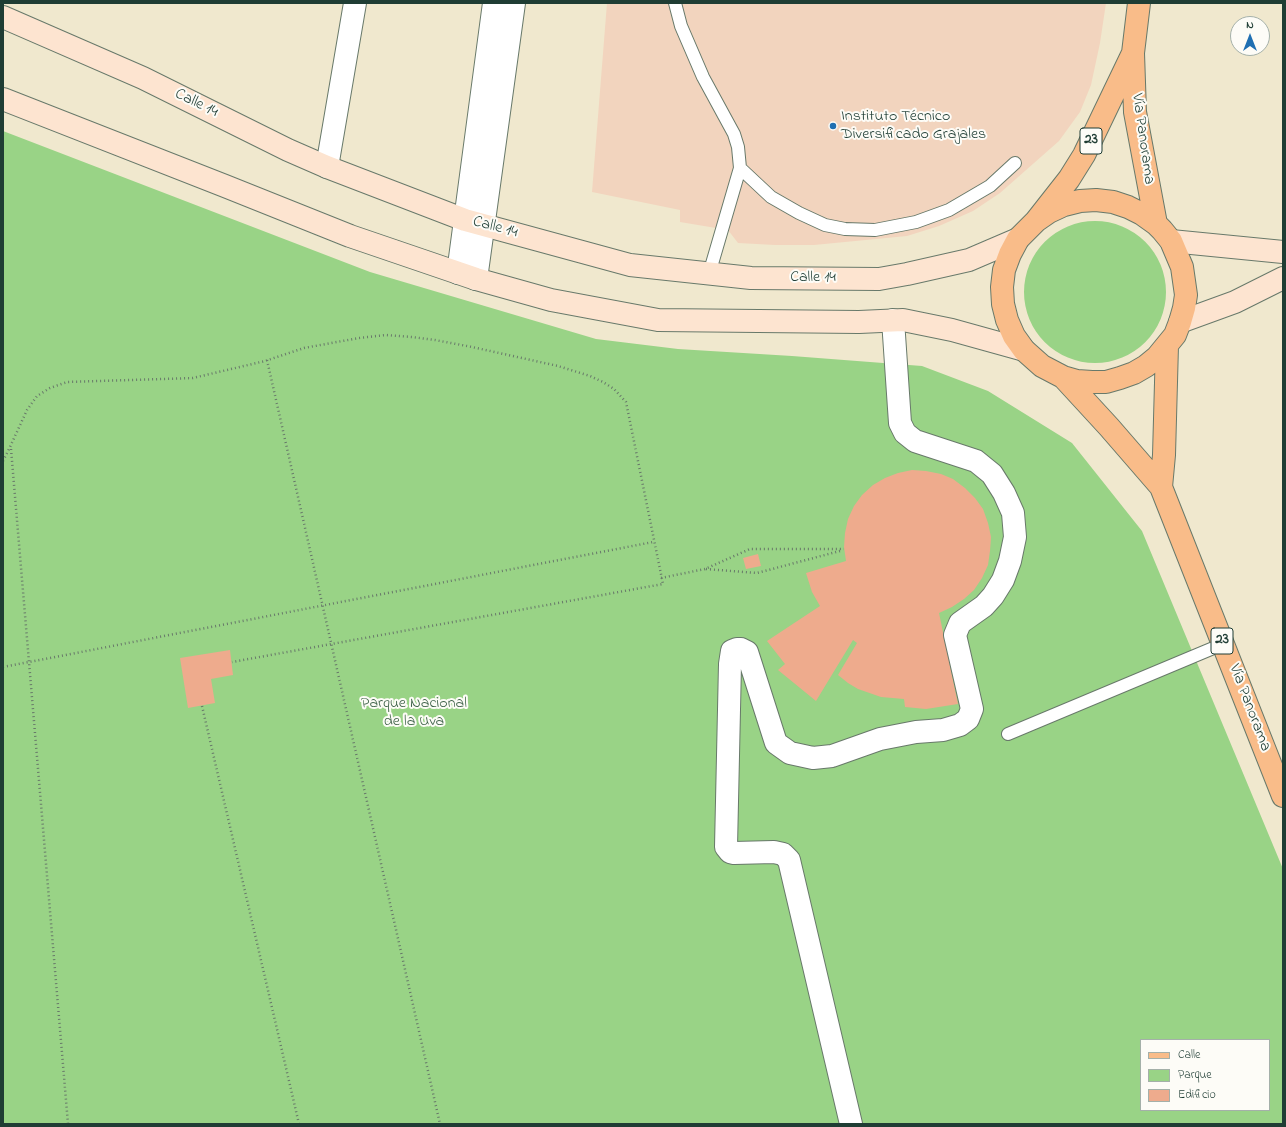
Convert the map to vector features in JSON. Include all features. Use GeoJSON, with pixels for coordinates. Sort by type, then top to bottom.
{"type":"FeatureCollection","features":[{"type":"Feature","properties":{"kind":"main road","name":"Vía Panorama"},"geometry":{"type":"LineString","coordinates":[[1139,3],[1132,53],[1135,112],[1156,224]]}},
{"type":"Feature","properties":{"kind":"main road","name":"Calle 14"},"geometry":{"type":"LineString","coordinates":[[3,17],[143,78],[288,150],[326,167],[474,222],[630,265],[751,278],[879,279],[969,260],[1018,239]]}},
{"type":"Feature","properties":{"kind":"main road","name":"Vía Panorama"},"geometry":{"type":"LineString","coordinates":[[1036,221],[1069,179],[1084,155],[1132,53]]}},
{"type":"Feature","properties":{"kind":"main road"},"geometry":{"type":"LineString","coordinates":[[3,99],[350,236],[467,276],[551,300],[658,320],[851,322],[903,320],[952,330],[1024,350]]}},
{"type":"Feature","properties":{"kind":"main road"},"geometry":{"type":"LineString","coordinates":[[1096,200],[1112,202],[1128,207],[1142,214],[1156,224],[1171,241],[1182,267],[1186,295],[1180,322],[1174,335],[1157,357],[1134,373],[1106,382],[1092,382],[1077,381],[1063,377],[1042,366],[1024,350],[1014,336],[1007,320],[1002,298],[1002,287],[1004,270],[1010,254],[1018,239],[1036,221],[1049,212],[1064,205],[1080,201],[1096,200]]}},
{"type":"Feature","properties":{"kind":"main road"},"geometry":{"type":"LineString","coordinates":[[1171,241],[1283,252]]}},
{"type":"Feature","properties":{"kind":"main road"},"geometry":{"type":"LineString","coordinates":[[1180,322],[1235,302],[1283,278]]}},
{"type":"Feature","properties":{"kind":"main road","name":"Vía Panorama"},"geometry":{"type":"LineString","coordinates":[[1161,487],[1164,455],[1167,346]]}},
{"type":"Feature","properties":{"kind":"main road","name":"Vía Panorama"},"geometry":{"type":"LineString","coordinates":[[1063,377],[1161,487],[1283,796]]}},
{"type":"Feature","properties":{"kind":"street"},"geometry":{"type":"LineString","coordinates":[[326,167],[355,3]]}},
{"type":"Feature","properties":{"kind":"street"},"geometry":{"type":"LineString","coordinates":[[467,276],[474,222],[494,3]]}},
{"type":"Feature","properties":{"kind":"street"},"geometry":{"type":"LineString","coordinates":[[474,222],[514,3]]}},
{"type":"Feature","properties":{"kind":"street"},"geometry":{"type":"LineString","coordinates":[[851,1124],[789,860],[783,854],[774,852],[730,852],[726,847],[730,664],[732,651],[741,649],[747,652],[776,743],[790,753],[813,758],[832,756],[880,740],[916,732],[942,730],[960,725],[968,719],[972,709],[955,635],[960,623],[984,606],[993,596],[1003,580],[1010,561],[1015,537],[1013,513],[1004,493],[992,474],[976,461],[915,441],[905,433],[900,423],[893,320]]}},
{"type":"Feature","properties":{"kind":"lane"},"geometry":{"type":"LineString","coordinates":[[675,3],[681,26],[703,77],[734,134],[738,147],[740,168],[709,274]]}},
{"type":"Feature","properties":{"kind":"lane"},"geometry":{"type":"LineString","coordinates":[[740,168],[771,197],[799,213],[825,225],[845,229],[875,230],[916,222],[949,210],[990,186],[1015,163]]}},
{"type":"Feature","properties":{"kind":"lane"},"geometry":{"type":"LineString","coordinates":[[1008,734],[1223,644]]}},
{"type":"Feature","properties":{"kind":"path"},"geometry":{"type":"LineString","coordinates":[[3,461],[27,410],[37,396],[50,388],[67,382],[193,378],[267,360],[304,348],[386,335],[412,336],[472,347],[558,366],[590,376],[614,388],[626,402],[653,542],[663,584],[232,662]]}},
{"type":"Feature","properties":{"kind":"path"},"geometry":{"type":"LineString","coordinates":[[267,360],[440,1124]]}},
{"type":"Feature","properties":{"kind":"path"},"geometry":{"type":"LineString","coordinates":[[10,447],[68,1124]]}},
{"type":"Feature","properties":{"kind":"path"},"geometry":{"type":"LineString","coordinates":[[3,667],[653,542]]}},
{"type":"Feature","properties":{"kind":"path"},"geometry":{"type":"LineString","coordinates":[[661,578],[705,569],[750,549],[844,549],[757,573],[705,569]]}},
{"type":"Feature","properties":{"kind":"path"},"geometry":{"type":"LineString","coordinates":[[202,706],[299,1124]]}},
{"type":"Feature","properties":{"kind":"shaded area","name":"Instituto Técnico Diversificado Grajales"},"geometry":{"type":"Polygon","coordinates":[[[607,3],[1106,3],[1100,43],[1091,85],[1080,112],[1059,141],[1000,193],[973,211],[939,226],[907,236],[814,245],[775,245],[738,243],[728,230],[680,222],[680,210],[592,192],[607,3]]]}},
{"type":"Feature","properties":{"kind":"green space","name":"Parque Nacional de la Uva"},"geometry":{"type":"Polygon","coordinates":[[[3,131],[370,272],[596,339],[678,349],[922,366],[988,391],[1072,443],[1142,531],[1283,869],[1283,1124],[3,1124],[3,131]]]}},
{"type":"Feature","properties":{"kind":"green space"},"geometry":{"type":"Polygon","coordinates":[[[1088,221],[1102,221],[1116,224],[1128,229],[1140,237],[1150,247],[1161,265],[1165,278],[1165,306],[1161,319],[1150,337],[1140,347],[1128,355],[1116,360],[1102,363],[1088,363],[1074,360],[1062,355],[1050,347],[1040,337],[1032,325],[1027,313],[1024,299],[1024,285],[1027,271],[1032,259],[1040,247],[1050,237],[1062,229],[1074,224],[1088,221]]]}},
{"type":"Feature","properties":{"kind":"building"},"geometry":{"type":"Polygon","coordinates":[[[912,470],[941,474],[953,479],[965,488],[983,509],[991,537],[988,565],[974,590],[952,607],[939,613],[958,704],[926,709],[905,707],[904,699],[881,697],[858,689],[848,683],[838,675],[857,643],[853,640],[816,701],[778,670],[785,664],[767,641],[820,606],[812,592],[806,573],[846,561],[844,547],[848,519],[854,506],[862,495],[873,485],[885,478],[912,470]]]}},
{"type":"Feature","properties":{"kind":"building"},"geometry":{"type":"Polygon","coordinates":[[[758,554],[761,566],[746,569],[743,558],[758,554]]]}},
{"type":"Feature","properties":{"kind":"building"},"geometry":{"type":"Polygon","coordinates":[[[230,650],[233,675],[211,679],[215,703],[188,708],[180,658],[230,650]]]}},
{"type":"Feature","properties":{"kind":"place","name":"Instituto Técnico Diversificado Grajales"},"geometry":{"type":"Point","coordinates":[833,126]}}]}
